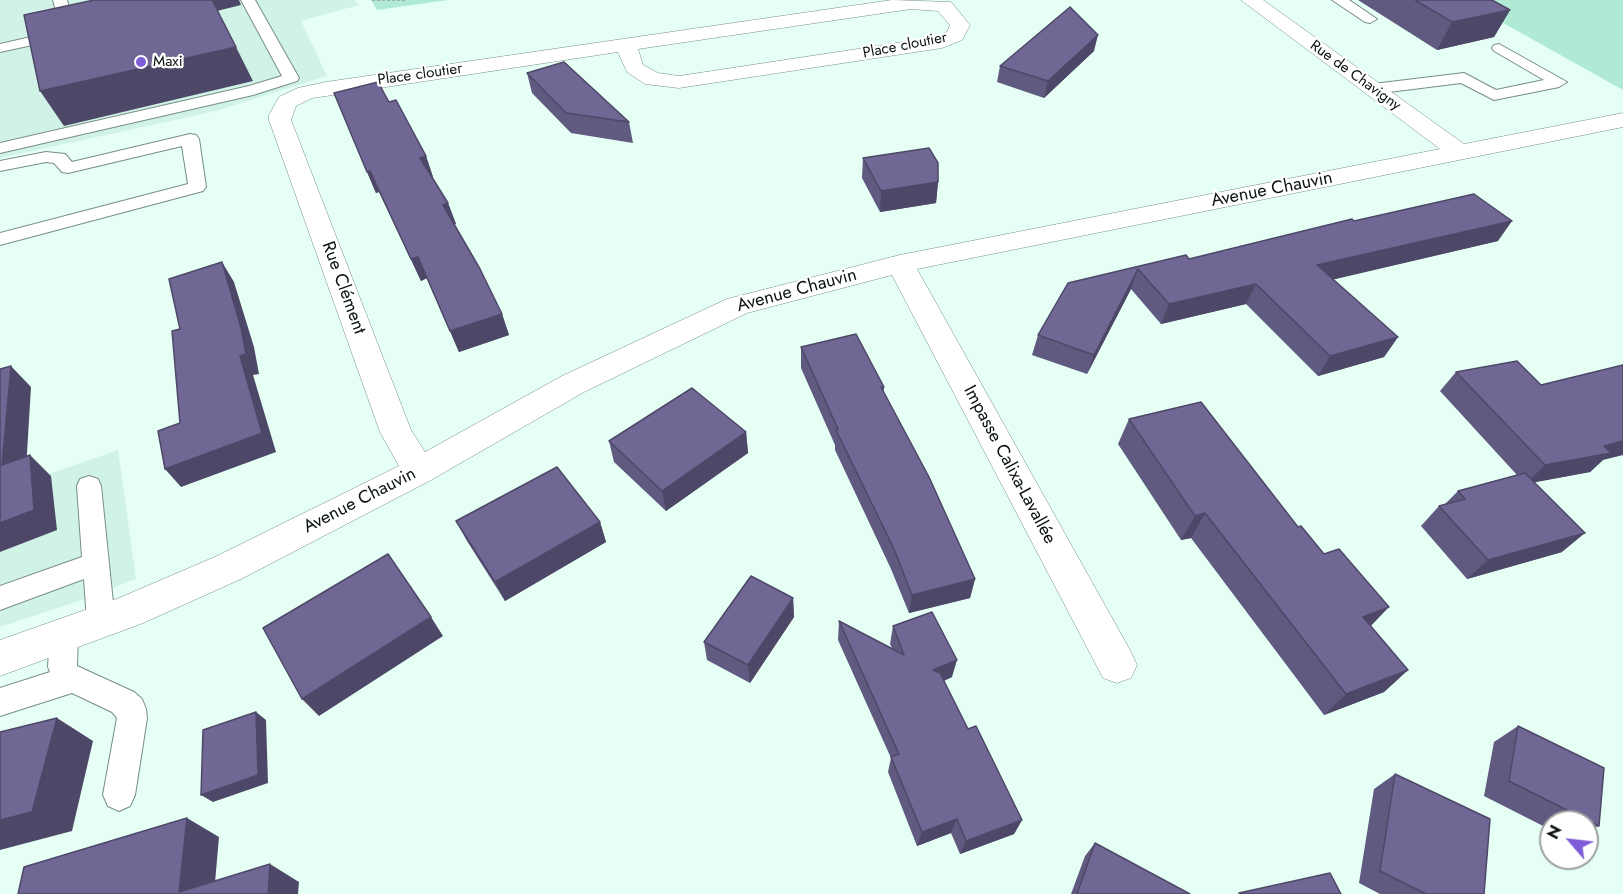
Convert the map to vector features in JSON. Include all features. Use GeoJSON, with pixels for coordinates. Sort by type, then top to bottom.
{"type":"FeatureCollection","features":[{"type":"Feature","properties":{"kind":"street","name":"Rue de Chavigny"},"geometry":{"type":"LineString","coordinates":[[1251,0],[1459,152]]}},
{"type":"Feature","properties":{"kind":"street","name":"Place cloutier"},"geometry":{"type":"LineString","coordinates":[[287,102],[321,90],[911,3],[944,6],[960,25],[956,36],[942,42],[679,82],[652,79],[634,68],[626,46]]}},
{"type":"Feature","properties":{"kind":"street","name":"Rue Clément"},"geometry":{"type":"LineString","coordinates":[[287,102],[280,115],[280,120],[396,432],[419,471]]}},
{"type":"Feature","properties":{"kind":"street","name":"Avenue Chauvin"},"geometry":{"type":"LineString","coordinates":[[0,658],[101,622],[230,567],[419,471],[573,384],[737,306],[900,264],[1623,120]]}},
{"type":"Feature","properties":{"kind":"street","name":"Impasse Calixa-Lavallée"},"geometry":{"type":"LineString","coordinates":[[900,264],[1117,666]]}},
{"type":"Feature","properties":{"kind":"lane"},"geometry":{"type":"LineString","coordinates":[[0,48],[69,33],[60,0]]}},
{"type":"Feature","properties":{"kind":"lane"},"geometry":{"type":"LineString","coordinates":[[0,148],[244,92],[291,78],[248,0]]}},
{"type":"Feature","properties":{"kind":"lane"},"geometry":{"type":"LineString","coordinates":[[1339,0],[1370,19]]}},
{"type":"Feature","properties":{"kind":"lane"},"geometry":{"type":"LineString","coordinates":[[1373,89],[1464,78],[1494,95],[1559,82],[1499,48]]}},
{"type":"Feature","properties":{"kind":"lane"},"geometry":{"type":"LineString","coordinates":[[0,166],[46,157],[58,158],[68,168],[190,140],[197,187],[0,239]]}},
{"type":"Feature","properties":{"kind":"lane"},"geometry":{"type":"LineString","coordinates":[[89,486],[101,622]]}},
{"type":"Feature","properties":{"kind":"lane"},"geometry":{"type":"LineString","coordinates":[[0,598],[96,563]]}},
{"type":"Feature","properties":{"kind":"lane"},"geometry":{"type":"LineString","coordinates":[[64,635],[62,667],[72,679],[123,702],[131,709],[132,718],[119,795]]}},
{"type":"Feature","properties":{"kind":"lane"},"geometry":{"type":"LineString","coordinates":[[0,702],[72,679]]}},
{"type":"Feature","properties":{"kind":"path"},"geometry":{"type":"LineString","coordinates":[[372,0],[405,0]]}},
{"type":"Feature","properties":{"kind":"shaded area"},"geometry":{"type":"Polygon","coordinates":[[[0,0],[354,0],[359,5],[301,21],[327,76],[216,111],[0,158],[0,0]]]}},
{"type":"Feature","properties":{"kind":"shaded area"},"geometry":{"type":"Polygon","coordinates":[[[118,450],[136,579],[0,627],[0,491],[118,450]]]}},
{"type":"Feature","properties":{"kind":"green space"},"geometry":{"type":"Polygon","coordinates":[[[371,0],[448,0],[377,10],[371,0]]]}},
{"type":"Feature","properties":{"kind":"green space"},"geometry":{"type":"Polygon","coordinates":[[[1462,0],[1623,0],[1623,90],[1462,0]]]}},
{"type":"Feature","properties":{"kind":"building"},"geometry":{"type":"Polygon","coordinates":[[[94,0],[212,0],[236,47],[40,91],[24,15],[94,0]]]}},
{"type":"Feature","properties":{"kind":"building"},"geometry":{"type":"Polygon","coordinates":[[[1415,0],[1492,0],[1510,10],[1452,22],[1415,0]]]}},
{"type":"Feature","properties":{"kind":"building"},"geometry":{"type":"Polygon","coordinates":[[[1070,7],[1098,35],[1048,81],[1000,66],[1070,7]]]}},
{"type":"Feature","properties":{"kind":"building"},"geometry":{"type":"Polygon","coordinates":[[[564,62],[629,122],[566,113],[527,73],[564,62]]]}},
{"type":"Feature","properties":{"kind":"building"},"geometry":{"type":"Polygon","coordinates":[[[378,82],[389,102],[396,100],[426,156],[420,158],[448,203],[443,205],[480,269],[502,314],[450,331],[418,257],[411,259],[370,171],[367,172],[334,93],[378,82]]]}},
{"type":"Feature","properties":{"kind":"building"},"geometry":{"type":"Polygon","coordinates":[[[929,148],[938,163],[938,182],[881,191],[863,158],[929,148]]]}},
{"type":"Feature","properties":{"kind":"building"},"geometry":{"type":"Polygon","coordinates":[[[1474,194],[1512,221],[1317,265],[1398,337],[1330,356],[1256,284],[1169,304],[1138,269],[1094,355],[1038,335],[1068,283],[1186,255],[1189,259],[1352,219],[1354,221],[1474,194]]]}},
{"type":"Feature","properties":{"kind":"building"},"geometry":{"type":"Polygon","coordinates":[[[222,262],[246,354],[240,356],[262,433],[165,469],[158,431],[180,423],[172,331],[180,329],[169,279],[222,262]]]}},
{"type":"Feature","properties":{"kind":"building"},"geometry":{"type":"Polygon","coordinates":[[[856,334],[884,387],[881,387],[929,477],[975,579],[912,595],[894,549],[836,430],[838,429],[801,347],[856,334]]]}},
{"type":"Feature","properties":{"kind":"building"},"geometry":{"type":"Polygon","coordinates":[[[1517,361],[1541,385],[1623,365],[1623,441],[1604,446],[1611,453],[1545,465],[1456,372],[1517,361]]]}},
{"type":"Feature","properties":{"kind":"building"},"geometry":{"type":"Polygon","coordinates":[[[11,366],[2,465],[30,455],[34,510],[0,523],[0,369],[11,366]]]}},
{"type":"Feature","properties":{"kind":"building"},"geometry":{"type":"Polygon","coordinates":[[[692,388],[746,432],[662,491],[609,441],[692,388]]]}},
{"type":"Feature","properties":{"kind":"building"},"geometry":{"type":"Polygon","coordinates":[[[1201,402],[1298,527],[1301,526],[1324,554],[1339,549],[1389,607],[1363,617],[1408,670],[1346,694],[1205,513],[1195,516],[1129,419],[1201,402]]]}},
{"type":"Feature","properties":{"kind":"building"},"geometry":{"type":"Polygon","coordinates":[[[557,467],[600,522],[495,582],[456,521],[557,467]]]}},
{"type":"Feature","properties":{"kind":"building"},"geometry":{"type":"Polygon","coordinates":[[[1525,473],[1585,533],[1488,560],[1439,506],[1465,499],[1458,491],[1525,473]]]}},
{"type":"Feature","properties":{"kind":"building"},"geometry":{"type":"Polygon","coordinates":[[[388,554],[431,617],[302,699],[263,628],[388,554]]]}},
{"type":"Feature","properties":{"kind":"building"},"geometry":{"type":"Polygon","coordinates":[[[751,576],[793,598],[748,665],[704,642],[751,576]]]}},
{"type":"Feature","properties":{"kind":"building"},"geometry":{"type":"Polygon","coordinates":[[[932,612],[957,660],[933,670],[940,673],[968,729],[976,726],[1022,820],[966,841],[957,819],[922,832],[891,757],[899,754],[839,621],[904,655],[893,626],[932,612]]]}},
{"type":"Feature","properties":{"kind":"building"},"geometry":{"type":"Polygon","coordinates":[[[256,712],[258,775],[201,795],[203,730],[256,712]]]}},
{"type":"Feature","properties":{"kind":"building"},"geometry":{"type":"Polygon","coordinates":[[[57,718],[32,812],[0,820],[0,732],[57,718]]]}},
{"type":"Feature","properties":{"kind":"building"},"geometry":{"type":"Polygon","coordinates":[[[1518,726],[1604,768],[1599,826],[1599,810],[1567,810],[1509,781],[1518,726]]]}},
{"type":"Feature","properties":{"kind":"building"},"geometry":{"type":"Polygon","coordinates":[[[1395,774],[1490,819],[1484,894],[1426,894],[1380,871],[1395,774]]]}},
{"type":"Feature","properties":{"kind":"building"},"geometry":{"type":"Polygon","coordinates":[[[187,818],[179,892],[270,864],[268,894],[18,894],[24,867],[187,818]]]}},
{"type":"Feature","properties":{"kind":"building"},"geometry":{"type":"Polygon","coordinates":[[[1095,843],[1190,894],[1077,894],[1095,843]]]}},
{"type":"Feature","properties":{"kind":"building"},"geometry":{"type":"Polygon","coordinates":[[[1330,873],[1341,894],[1239,893],[1330,873]]]}},
{"type":"Feature","properties":{"kind":"place","name":"Maxi"},"geometry":{"type":"Point","coordinates":[141,62]}}]}
